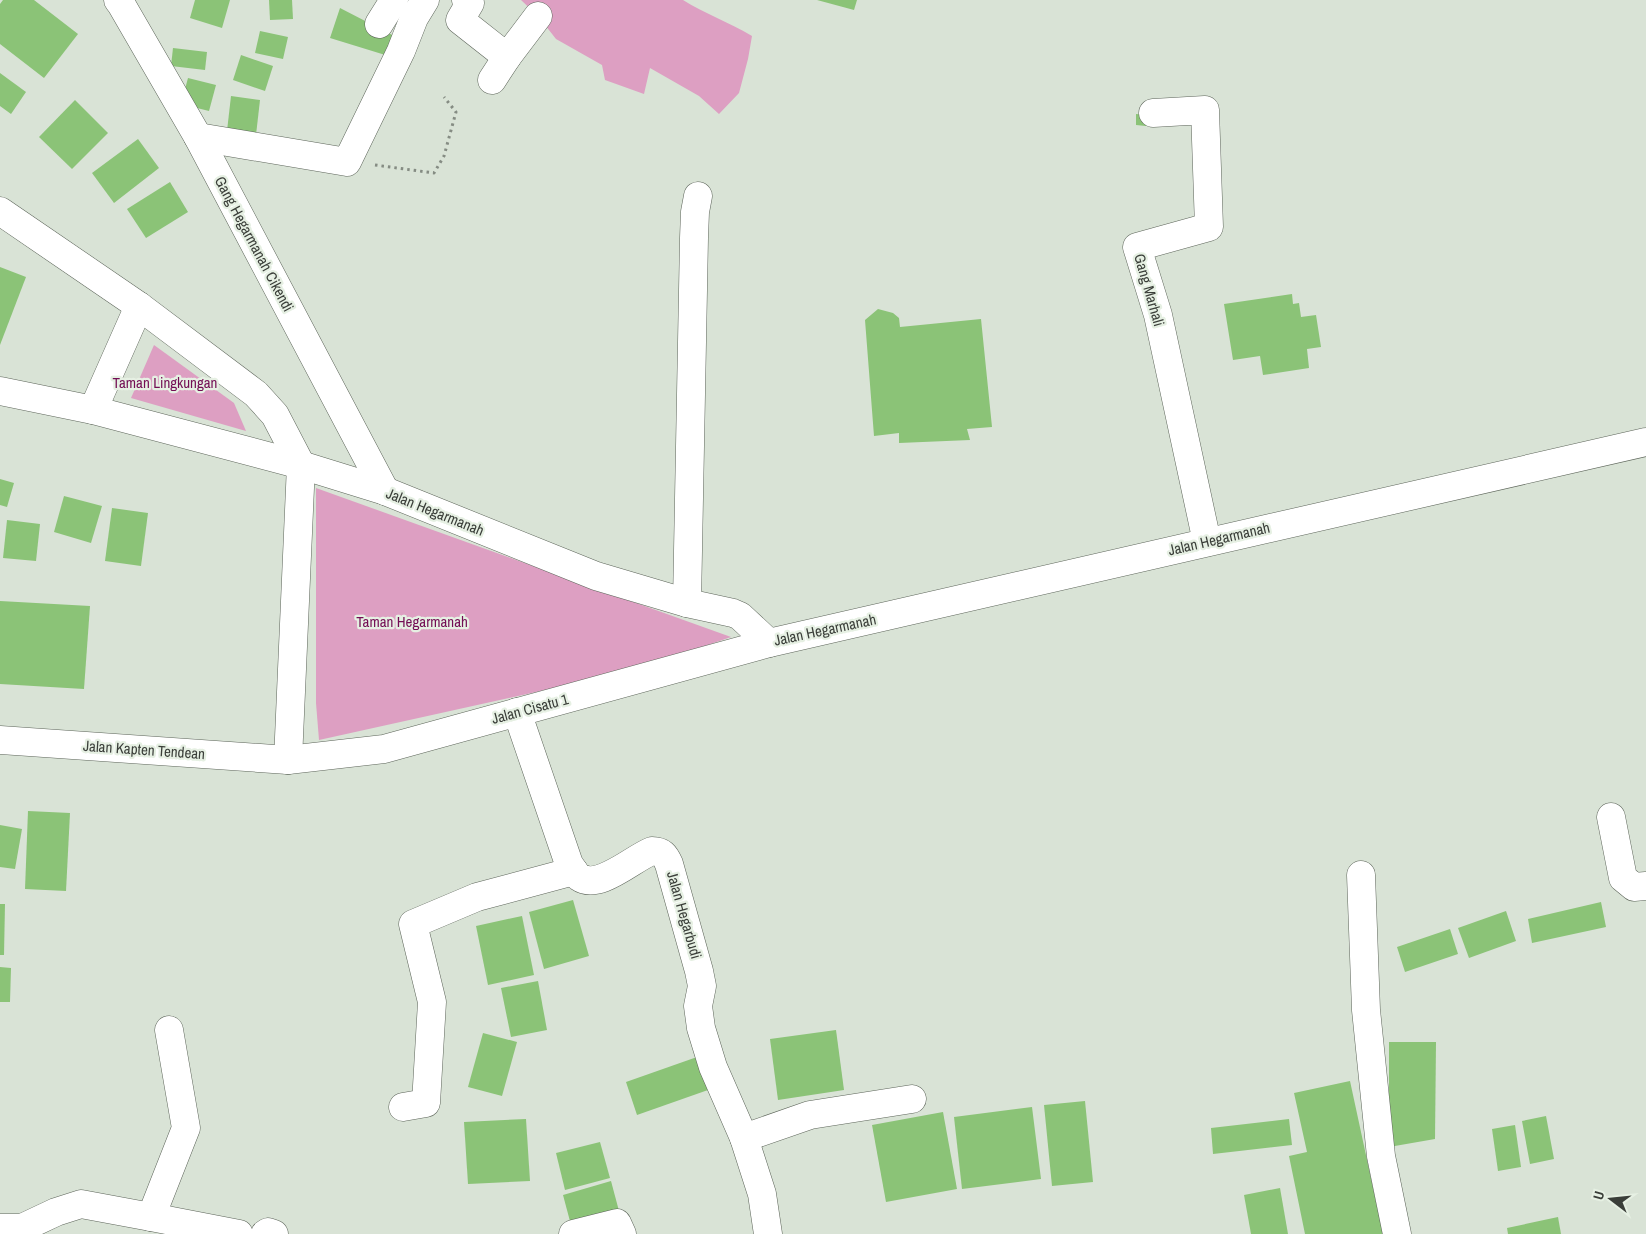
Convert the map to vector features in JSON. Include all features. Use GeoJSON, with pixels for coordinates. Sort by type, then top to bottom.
{"type":"FeatureCollection","features":[{"type":"Feature","properties":{"kind":"street","name":"Gang Hegarmanah Cikendi"},"geometry":{"type":"LineString","coordinates":[[118,0],[198,137],[385,491]]}},
{"type":"Feature","properties":{"kind":"street"},"geometry":{"type":"LineString","coordinates":[[198,137],[347,162],[401,51],[414,18],[425,0]]}},
{"type":"Feature","properties":{"kind":"street"},"geometry":{"type":"LineString","coordinates":[[466,0],[470,3],[460,20],[506,57]]}},
{"type":"Feature","properties":{"kind":"street"},"geometry":{"type":"LineString","coordinates":[[492,80],[506,57],[538,16]]}},
{"type":"Feature","properties":{"kind":"street","name":"Gang Marhali"},"geometry":{"type":"LineString","coordinates":[[1153,113],[1205,110],[1209,227],[1137,248],[1158,315],[1207,542]]}},
{"type":"Feature","properties":{"kind":"street"},"geometry":{"type":"LineString","coordinates":[[687,603],[693,248],[698,196]]}},
{"type":"Feature","properties":{"kind":"street"},"geometry":{"type":"LineString","coordinates":[[0,211],[139,306],[256,394],[275,415],[301,465],[288,760]]}},
{"type":"Feature","properties":{"kind":"street"},"geometry":{"type":"LineString","coordinates":[[93,410],[139,306]]}},
{"type":"Feature","properties":{"kind":"street","name":"Jalan Hegarmanah"},"geometry":{"type":"LineString","coordinates":[[0,391],[93,410],[301,465],[385,491],[596,576],[687,603],[737,615],[769,644],[1646,442]]}},
{"type":"Feature","properties":{"kind":"street","name":"Jalan Cisatu 1"},"geometry":{"type":"LineString","coordinates":[[288,760],[384,749],[769,644]]}},
{"type":"Feature","properties":{"kind":"street"},"geometry":{"type":"LineString","coordinates":[[403,1107],[426,1103],[432,1002],[413,924],[477,897],[574,871],[569,864],[517,712]]}},
{"type":"Feature","properties":{"kind":"street","name":"Jalan Kapten Tendean"},"geometry":{"type":"LineString","coordinates":[[0,740],[288,760]]}},
{"type":"Feature","properties":{"kind":"street"},"geometry":{"type":"LineString","coordinates":[[1612,817],[1623,878],[1634,887],[1646,886]]}},
{"type":"Feature","properties":{"kind":"street","name":"Jalan Hegarbudi"},"geometry":{"type":"LineString","coordinates":[[574,871],[577,876],[584,880],[594,880],[605,877],[652,851],[659,851],[666,858],[700,971],[702,986],[698,1006],[701,1028],[713,1067],[744,1138],[762,1194],[768,1234]]}},
{"type":"Feature","properties":{"kind":"street"},"geometry":{"type":"LineString","coordinates":[[1361,874],[1366,1010],[1381,1156],[1397,1234]]}},
{"type":"Feature","properties":{"kind":"street"},"geometry":{"type":"LineString","coordinates":[[151,1218],[186,1128],[169,1030]]}},
{"type":"Feature","properties":{"kind":"street"},"geometry":{"type":"LineString","coordinates":[[744,1138],[810,1115],[912,1099]]}},
{"type":"Feature","properties":{"kind":"street"},"geometry":{"type":"LineString","coordinates":[[0,1228],[22,1228],[56,1212],[81,1204],[239,1234]]}},
{"type":"Feature","properties":{"kind":"street"},"geometry":{"type":"LineString","coordinates":[[572,1234],[617,1223],[622,1234]]}},
{"type":"Feature","properties":{"kind":"street"},"geometry":{"type":"LineString","coordinates":[[265,1234],[268,1232],[274,1234]]}},
{"type":"Feature","properties":{"kind":"path"},"geometry":{"type":"LineString","coordinates":[[347,162],[434,173],[444,156],[456,112],[444,97]]}},
{"type":"Feature","properties":{"kind":"green space"},"geometry":{"type":"Polygon","coordinates":[[[521,0],[683,0],[752,36],[739,93],[719,114],[699,96],[650,68],[644,94],[605,80],[602,65],[556,39],[538,16],[521,0]]]}},
{"type":"Feature","properties":{"kind":"green space","name":"Taman Lingkungan"},"geometry":{"type":"Polygon","coordinates":[[[154,345],[234,403],[246,431],[131,398],[154,345]]]}},
{"type":"Feature","properties":{"kind":"green space","name":"Taman Hegarmanah"},"geometry":{"type":"Polygon","coordinates":[[[316,488],[731,637],[670,658],[581,682],[319,740],[316,703],[316,488]]]}},
{"type":"Feature","properties":{"kind":"building"},"geometry":{"type":"Polygon","coordinates":[[[3,0],[34,0],[78,34],[44,78],[0,44],[0,4],[3,0]]]}},
{"type":"Feature","properties":{"kind":"building"},"geometry":{"type":"Polygon","coordinates":[[[195,0],[230,0],[222,28],[190,18],[195,0]]]}},
{"type":"Feature","properties":{"kind":"building"},"geometry":{"type":"Polygon","coordinates":[[[269,0],[292,0],[293,19],[270,20],[269,0]]]}},
{"type":"Feature","properties":{"kind":"building"},"geometry":{"type":"Polygon","coordinates":[[[817,0],[857,0],[854,10],[817,0]]]}},
{"type":"Feature","properties":{"kind":"building"},"geometry":{"type":"Polygon","coordinates":[[[340,8],[402,40],[395,58],[330,38],[340,8]]]}},
{"type":"Feature","properties":{"kind":"building"},"geometry":{"type":"Polygon","coordinates":[[[260,31],[288,37],[283,59],[255,53],[260,31]]]}},
{"type":"Feature","properties":{"kind":"building"},"geometry":{"type":"Polygon","coordinates":[[[173,48],[207,52],[205,70],[171,66],[173,48]]]}},
{"type":"Feature","properties":{"kind":"building"},"geometry":{"type":"Polygon","coordinates":[[[241,55],[273,66],[265,91],[233,80],[241,55]]]}},
{"type":"Feature","properties":{"kind":"building"},"geometry":{"type":"Polygon","coordinates":[[[0,73],[26,92],[11,114],[0,106],[0,73]]]}},
{"type":"Feature","properties":{"kind":"building"},"geometry":{"type":"Polygon","coordinates":[[[188,78],[216,85],[209,111],[181,104],[188,78]]]}},
{"type":"Feature","properties":{"kind":"building"},"geometry":{"type":"Polygon","coordinates":[[[231,96],[260,100],[256,135],[227,131],[231,96]]]}},
{"type":"Feature","properties":{"kind":"building"},"geometry":{"type":"Polygon","coordinates":[[[75,100],[108,133],[72,169],[39,137],[75,100]]]}},
{"type":"Feature","properties":{"kind":"building"},"geometry":{"type":"Polygon","coordinates":[[[1136,114],[1146,115],[1146,126],[1136,125],[1136,114]]]}},
{"type":"Feature","properties":{"kind":"building"},"geometry":{"type":"Polygon","coordinates":[[[138,139],[159,168],[114,203],[92,173],[138,139]]]}},
{"type":"Feature","properties":{"kind":"building"},"geometry":{"type":"Polygon","coordinates":[[[170,182],[188,212],[146,238],[127,209],[170,182]]]}},
{"type":"Feature","properties":{"kind":"building"},"geometry":{"type":"Polygon","coordinates":[[[0,267],[26,277],[0,345],[0,267]]]}},
{"type":"Feature","properties":{"kind":"building"},"geometry":{"type":"Polygon","coordinates":[[[1292,294],[1293,304],[1299,303],[1301,317],[1316,315],[1321,347],[1307,349],[1309,368],[1263,375],[1260,356],[1233,360],[1224,304],[1292,294]]]}},
{"type":"Feature","properties":{"kind":"building"},"geometry":{"type":"Polygon","coordinates":[[[878,309],[893,313],[899,318],[900,327],[981,319],[992,427],[967,429],[970,440],[899,443],[899,433],[874,436],[865,320],[878,309]]]}},
{"type":"Feature","properties":{"kind":"building"},"geometry":{"type":"Polygon","coordinates":[[[0,479],[14,483],[7,507],[0,505],[0,479]]]}},
{"type":"Feature","properties":{"kind":"building"},"geometry":{"type":"Polygon","coordinates":[[[64,496],[102,506],[91,543],[54,532],[64,496]]]}},
{"type":"Feature","properties":{"kind":"building"},"geometry":{"type":"Polygon","coordinates":[[[112,508],[148,513],[141,566],[105,561],[112,508]]]}},
{"type":"Feature","properties":{"kind":"building"},"geometry":{"type":"Polygon","coordinates":[[[7,520],[40,524],[36,561],[3,558],[7,520]]]}},
{"type":"Feature","properties":{"kind":"building"},"geometry":{"type":"Polygon","coordinates":[[[0,601],[90,606],[84,689],[0,684],[0,601]]]}},
{"type":"Feature","properties":{"kind":"building"},"geometry":{"type":"Polygon","coordinates":[[[28,811],[70,813],[66,891],[25,889],[28,811]]]}},
{"type":"Feature","properties":{"kind":"building"},"geometry":{"type":"Polygon","coordinates":[[[0,825],[22,829],[15,869],[0,867],[0,825]]]}},
{"type":"Feature","properties":{"kind":"building"},"geometry":{"type":"Polygon","coordinates":[[[573,900],[589,956],[544,969],[529,912],[573,900]]]}},
{"type":"Feature","properties":{"kind":"building"},"geometry":{"type":"Polygon","coordinates":[[[1601,902],[1606,927],[1532,943],[1528,919],[1601,902]]]}},
{"type":"Feature","properties":{"kind":"building"},"geometry":{"type":"Polygon","coordinates":[[[0,904],[5,904],[4,955],[0,955],[0,904]]]}},
{"type":"Feature","properties":{"kind":"building"},"geometry":{"type":"Polygon","coordinates":[[[1506,911],[1516,941],[1469,958],[1458,928],[1506,911]]]}},
{"type":"Feature","properties":{"kind":"building"},"geometry":{"type":"Polygon","coordinates":[[[522,916],[534,975],[488,985],[476,926],[522,916]]]}},
{"type":"Feature","properties":{"kind":"building"},"geometry":{"type":"Polygon","coordinates":[[[1450,929],[1458,954],[1405,972],[1397,947],[1450,929]]]}},
{"type":"Feature","properties":{"kind":"building"},"geometry":{"type":"Polygon","coordinates":[[[0,967],[11,968],[10,1002],[0,1002],[0,967]]]}},
{"type":"Feature","properties":{"kind":"building"},"geometry":{"type":"Polygon","coordinates":[[[538,981],[547,1030],[511,1037],[501,988],[538,981]]]}},
{"type":"Feature","properties":{"kind":"building"},"geometry":{"type":"Polygon","coordinates":[[[836,1030],[844,1090],[778,1100],[770,1039],[836,1030]]]}},
{"type":"Feature","properties":{"kind":"building"},"geometry":{"type":"Polygon","coordinates":[[[483,1033],[517,1042],[502,1096],[468,1087],[483,1033]]]}},
{"type":"Feature","properties":{"kind":"building"},"geometry":{"type":"Polygon","coordinates":[[[1389,1042],[1436,1042],[1435,1139],[1389,1147],[1389,1042]]]}},
{"type":"Feature","properties":{"kind":"building"},"geometry":{"type":"Polygon","coordinates":[[[697,1057],[708,1090],[637,1115],[626,1082],[697,1057]]]}},
{"type":"Feature","properties":{"kind":"building"},"geometry":{"type":"Polygon","coordinates":[[[1350,1081],[1383,1234],[1305,1234],[1289,1156],[1307,1152],[1294,1093],[1350,1081]]]}},
{"type":"Feature","properties":{"kind":"building"},"geometry":{"type":"Polygon","coordinates":[[[1085,1101],[1093,1182],[1052,1186],[1044,1105],[1085,1101]]]}},
{"type":"Feature","properties":{"kind":"building"},"geometry":{"type":"Polygon","coordinates":[[[1032,1107],[1041,1179],[962,1189],[954,1117],[1032,1107]]]}},
{"type":"Feature","properties":{"kind":"building"},"geometry":{"type":"Polygon","coordinates":[[[943,1112],[957,1189],[886,1202],[872,1125],[943,1112]]]}},
{"type":"Feature","properties":{"kind":"building"},"geometry":{"type":"Polygon","coordinates":[[[1546,1116],[1554,1159],[1530,1164],[1522,1121],[1546,1116]]]}},
{"type":"Feature","properties":{"kind":"building"},"geometry":{"type":"Polygon","coordinates":[[[526,1119],[530,1181],[468,1184],[464,1122],[526,1119]]]}},
{"type":"Feature","properties":{"kind":"building"},"geometry":{"type":"Polygon","coordinates":[[[1289,1119],[1292,1145],[1213,1154],[1211,1128],[1289,1119]]]}},
{"type":"Feature","properties":{"kind":"building"},"geometry":{"type":"Polygon","coordinates":[[[1515,1125],[1521,1167],[1498,1171],[1492,1129],[1515,1125]]]}},
{"type":"Feature","properties":{"kind":"building"},"geometry":{"type":"Polygon","coordinates":[[[600,1142],[610,1178],[565,1190],[556,1153],[600,1142]]]}},
{"type":"Feature","properties":{"kind":"building"},"geometry":{"type":"Polygon","coordinates":[[[611,1181],[619,1211],[571,1225],[563,1195],[611,1181]]]}},
{"type":"Feature","properties":{"kind":"building"},"geometry":{"type":"Polygon","coordinates":[[[1280,1188],[1288,1234],[1251,1234],[1244,1195],[1280,1188]]]}},
{"type":"Feature","properties":{"kind":"building"},"geometry":{"type":"Polygon","coordinates":[[[1558,1217],[1561,1234],[1508,1234],[1507,1228],[1558,1217]]]}}]}
